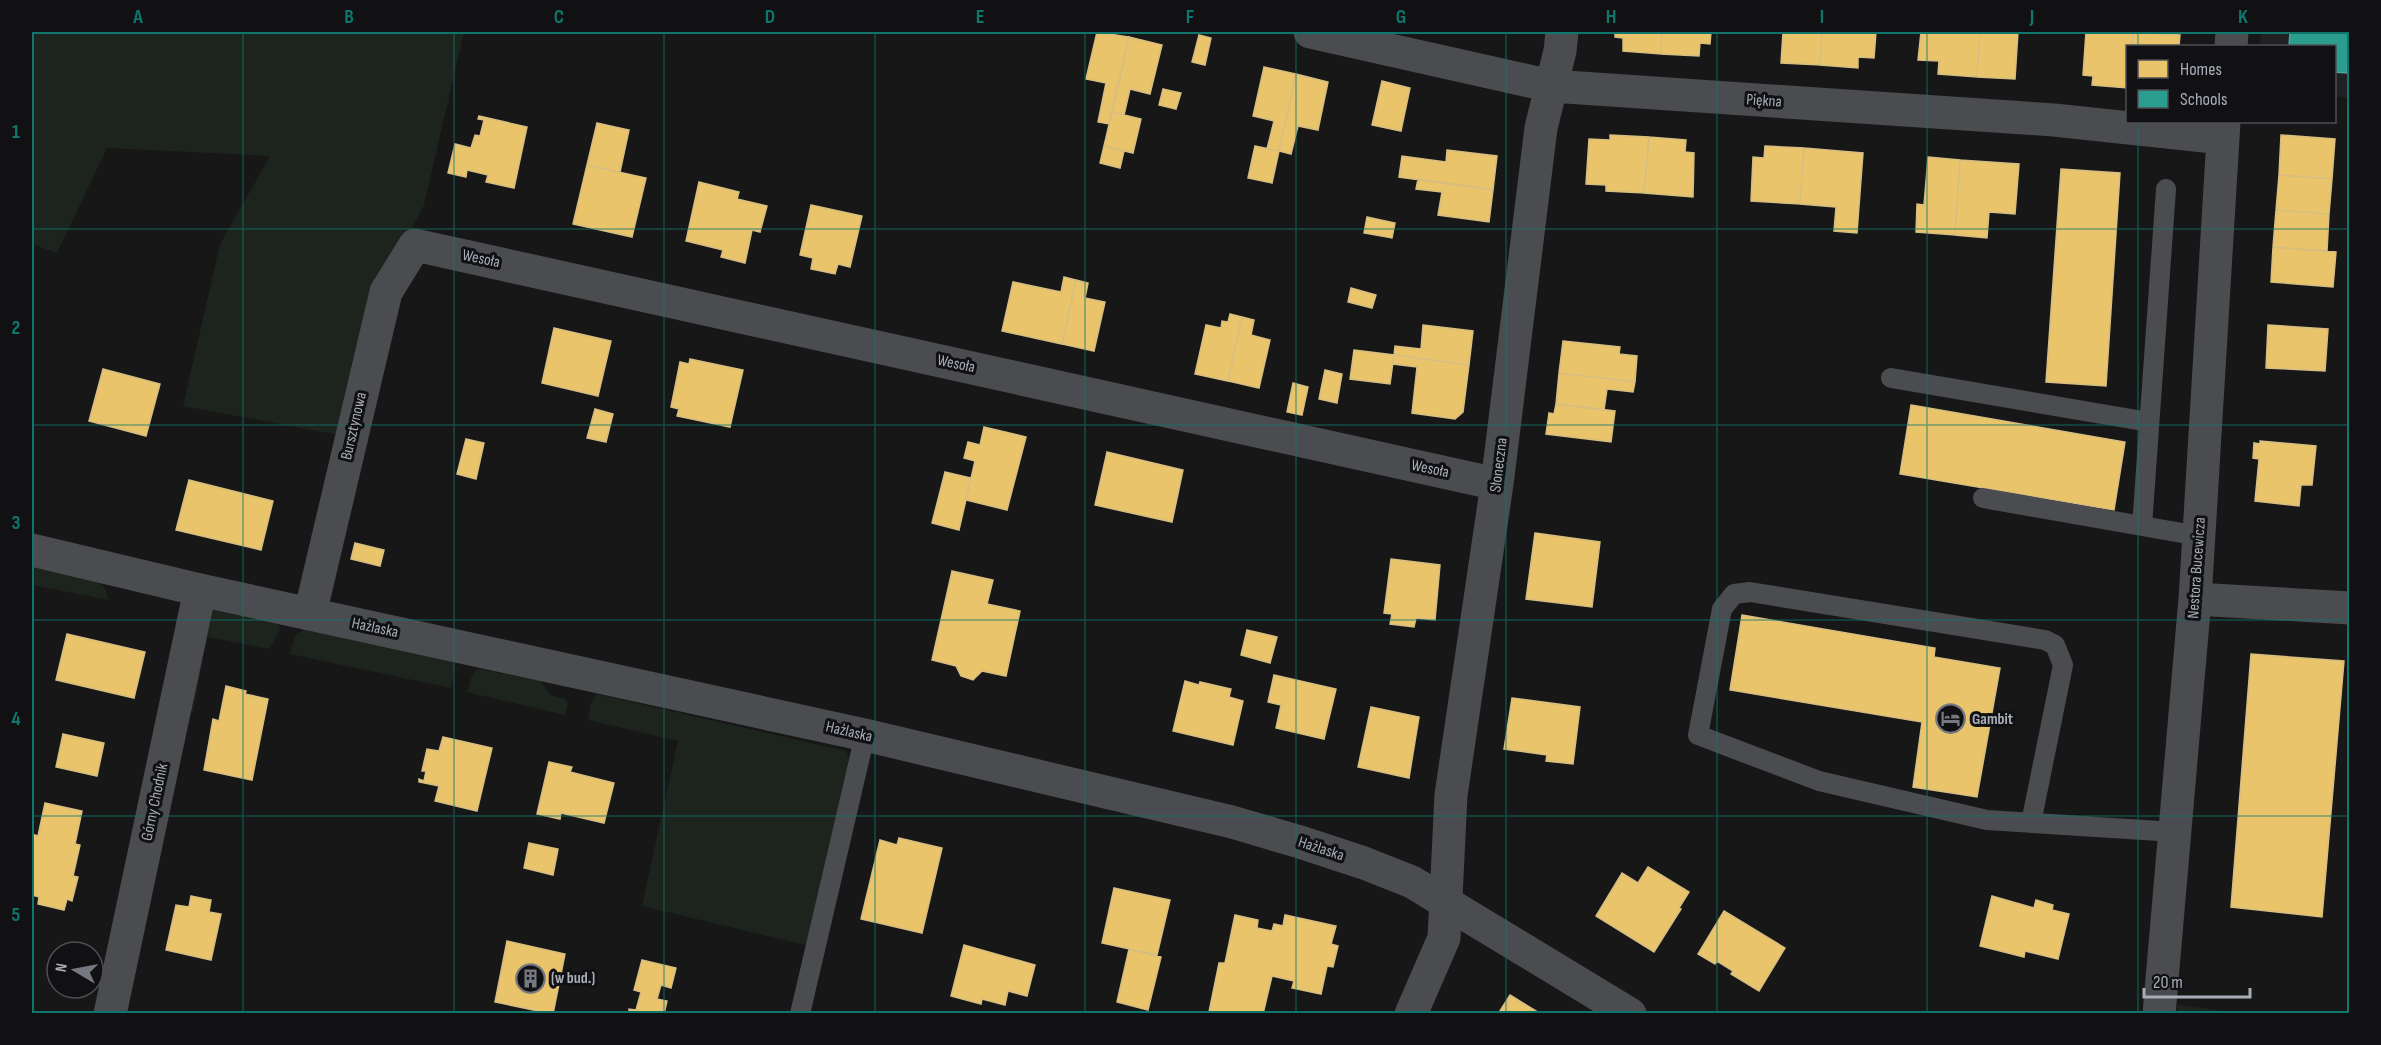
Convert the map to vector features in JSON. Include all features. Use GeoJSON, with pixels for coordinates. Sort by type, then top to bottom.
{"type":"FeatureCollection","features":[{"type":"Feature","properties":{"kind":"street","name":"Piękna"},"geometry":{"type":"LineString","coordinates":[[1310,32],[1551,86],[2224,130]]}},
{"type":"Feature","properties":{"kind":"street","name":"Słoneczna"},"geometry":{"type":"LineString","coordinates":[[1445,901],[1451,795],[1497,484],[1541,128],[1560,51],[1562,32]]}},
{"type":"Feature","properties":{"kind":"street","name":"Nestora Bucewicza"},"geometry":{"type":"LineString","coordinates":[[2159,1014],[2195,599],[2224,130]]}},
{"type":"Feature","properties":{"kind":"street","name":"Wesoła"},"geometry":{"type":"LineString","coordinates":[[415,245],[1497,484]]}},
{"type":"Feature","properties":{"kind":"street","name":"Bursztynowa"},"geometry":{"type":"LineString","coordinates":[[310,614],[386,292],[415,245]]}},
{"type":"Feature","properties":{"kind":"street","name":"Hażlaska"},"geometry":{"type":"LineString","coordinates":[[32,550],[200,590],[865,735],[1232,822],[1364,863],[1412,882],[1630,1014]]}},
{"type":"Feature","properties":{"kind":"street","name":"Górny Chodnik"},"geometry":{"type":"LineString","coordinates":[[110,1014],[200,590]]}},
{"type":"Feature","properties":{"kind":"street"},"geometry":{"type":"LineString","coordinates":[[2195,599],[2349,608]]}},
{"type":"Feature","properties":{"kind":"street"},"geometry":{"type":"LineString","coordinates":[[1411,1014],[1444,938],[1445,901]]}},
{"type":"Feature","properties":{"kind":"lane"},"geometry":{"type":"LineString","coordinates":[[2142,526],[2166,189]]}},
{"type":"Feature","properties":{"kind":"lane"},"geometry":{"type":"LineString","coordinates":[[1891,378],[2149,422]]}},
{"type":"Feature","properties":{"kind":"lane"},"geometry":{"type":"LineString","coordinates":[[1983,498],[2199,536]]}},
{"type":"Feature","properties":{"kind":"lane"},"geometry":{"type":"LineString","coordinates":[[2031,823],[2063,665],[2055,645],[2045,640],[1750,592],[1734,594],[1722,609],[1698,735],[1819,781],[1987,820],[2031,823],[2175,832]]}},
{"type":"Feature","properties":{"kind":"lane"},"geometry":{"type":"LineString","coordinates":[[800,1014],[865,735]]}},
{"type":"Feature","properties":{"kind":"shaded area"},"geometry":{"type":"Polygon","coordinates":[[[32,32],[464,32],[424,205],[407,238],[339,435],[183,406],[220,244],[270,156],[107,148],[57,253],[32,244],[32,32]]]}},
{"type":"Feature","properties":{"kind":"shaded area"},"geometry":{"type":"Polygon","coordinates":[[[2261,32],[2349,32],[2349,98],[2336,96],[2336,45],[2260,45],[2261,32]]]}},
{"type":"Feature","properties":{"kind":"shaded area"},"geometry":{"type":"Polygon","coordinates":[[[32,566],[94,580],[104,586],[109,600],[32,585],[32,566]]]}},
{"type":"Feature","properties":{"kind":"shaded area"},"geometry":{"type":"Polygon","coordinates":[[[215,606],[277,622],[280,630],[269,649],[207,637],[193,712],[182,709],[199,618],[215,606]]]}},
{"type":"Feature","properties":{"kind":"shaded area"},"geometry":{"type":"Polygon","coordinates":[[[306,628],[451,660],[455,666],[451,688],[290,654],[296,634],[306,628]]]}},
{"type":"Feature","properties":{"kind":"shaded area"},"geometry":{"type":"Polygon","coordinates":[[[479,669],[541,681],[550,695],[565,699],[568,704],[565,715],[467,692],[472,676],[479,669]]]}},
{"type":"Feature","properties":{"kind":"shaded area"},"geometry":{"type":"Polygon","coordinates":[[[597,694],[846,751],[851,762],[809,946],[642,906],[678,741],[588,720],[591,703],[597,694]]]}},
{"type":"Feature","properties":{"kind":"shaded area"},"geometry":{"type":"Polygon","coordinates":[[[2177,1005],[2239,1013],[2177,1013],[2177,1005]]]}},
{"type":"Feature","properties":{"kind":"building: Homes"},"geometry":{"type":"Polygon","coordinates":[[[1097,32],[1129,37],[1109,124],[1098,122],[1106,83],[1086,79],[1097,32]]]}},
{"type":"Feature","properties":{"kind":"building: Homes"},"geometry":{"type":"Polygon","coordinates":[[[1615,32],[1662,32],[1661,54],[1623,51],[1623,38],[1615,37],[1615,32]]]}},
{"type":"Feature","properties":{"kind":"building: Homes"},"geometry":{"type":"Polygon","coordinates":[[[1662,32],[1711,32],[1710,44],[1700,43],[1699,56],[1661,54],[1662,32]]]}},
{"type":"Feature","properties":{"kind":"building: Homes"},"geometry":{"type":"Polygon","coordinates":[[[1783,32],[1822,32],[1820,65],[1781,63],[1783,32]]]}},
{"type":"Feature","properties":{"kind":"building: Homes"},"geometry":{"type":"Polygon","coordinates":[[[1822,32],[1876,32],[1874,58],[1858,57],[1858,68],[1820,65],[1822,32]]]}},
{"type":"Feature","properties":{"kind":"building: Homes"},"geometry":{"type":"Polygon","coordinates":[[[1921,32],[1980,32],[1977,77],[1938,74],[1939,61],[1918,60],[1921,32]]]}},
{"type":"Feature","properties":{"kind":"building: Homes"},"geometry":{"type":"Polygon","coordinates":[[[1980,32],[2018,32],[2015,79],[1977,77],[1980,32]]]}},
{"type":"Feature","properties":{"kind":"building: Homes"},"geometry":{"type":"Polygon","coordinates":[[[2086,32],[2133,32],[2132,45],[2126,45],[2126,88],[2092,85],[2093,76],[2083,75],[2086,32]]]}},
{"type":"Feature","properties":{"kind":"building: Homes"},"geometry":{"type":"Polygon","coordinates":[[[2133,32],[2180,35],[2179,45],[2132,45],[2133,32]]]}},
{"type":"Feature","properties":{"kind":"building: Homes"},"geometry":{"type":"Polygon","coordinates":[[[1199,35],[1211,38],[1205,65],[1192,62],[1199,35]]]}},
{"type":"Feature","properties":{"kind":"building: Homes"},"geometry":{"type":"Polygon","coordinates":[[[1129,37],[1162,45],[1150,94],[1130,89],[1124,115],[1112,112],[1129,37]]]}},
{"type":"Feature","properties":{"kind":"building: Homes"},"geometry":{"type":"Polygon","coordinates":[[[1264,67],[1296,74],[1279,151],[1267,149],[1274,121],[1253,116],[1264,67]]]}},
{"type":"Feature","properties":{"kind":"building: Homes"},"geometry":{"type":"Polygon","coordinates":[[[1296,74],[1328,82],[1318,130],[1298,126],[1291,154],[1279,151],[1296,74]]]}},
{"type":"Feature","properties":{"kind":"building: Homes"},"geometry":{"type":"Polygon","coordinates":[[[1382,81],[1410,88],[1401,131],[1372,125],[1382,81]]]}},
{"type":"Feature","properties":{"kind":"building: Homes"},"geometry":{"type":"Polygon","coordinates":[[[1163,89],[1181,93],[1176,109],[1159,105],[1163,89]]]}},
{"type":"Feature","properties":{"kind":"building: Homes"},"geometry":{"type":"Polygon","coordinates":[[[1112,112],[1141,119],[1133,153],[1104,146],[1112,112]]]}},
{"type":"Feature","properties":{"kind":"building: Homes"},"geometry":{"type":"Polygon","coordinates":[[[479,116],[527,127],[514,188],[486,182],[488,175],[467,170],[466,177],[448,173],[455,144],[471,148],[475,135],[480,136],[484,120],[478,119],[479,116]]]}},
{"type":"Feature","properties":{"kind":"building: Homes"},"geometry":{"type":"Polygon","coordinates":[[[597,123],[629,130],[620,172],[587,165],[597,123]]]}},
{"type":"Feature","properties":{"kind":"building: Homes"},"geometry":{"type":"Polygon","coordinates":[[[1610,135],[1649,137],[1644,193],[1606,191],[1606,185],[1586,184],[1589,139],[1610,140],[1610,135]]]}},
{"type":"Feature","properties":{"kind":"building: Homes"},"geometry":{"type":"Polygon","coordinates":[[[2281,135],[2335,139],[2332,179],[2279,175],[2281,135]]]}},
{"type":"Feature","properties":{"kind":"building: Homes"},"geometry":{"type":"Polygon","coordinates":[[[1649,137],[1686,140],[1685,152],[1694,153],[1693,197],[1644,193],[1649,137]]]}},
{"type":"Feature","properties":{"kind":"building: Homes"},"geometry":{"type":"Polygon","coordinates":[[[1104,146],[1124,151],[1120,168],[1100,163],[1104,146]]]}},
{"type":"Feature","properties":{"kind":"building: Homes"},"geometry":{"type":"Polygon","coordinates":[[[1255,146],[1279,151],[1272,183],[1248,178],[1255,146]]]}},
{"type":"Feature","properties":{"kind":"building: Homes"},"geometry":{"type":"Polygon","coordinates":[[[1765,146],[1804,148],[1800,204],[1751,201],[1753,157],[1764,158],[1765,146]]]}},
{"type":"Feature","properties":{"kind":"building: Homes"},"geometry":{"type":"Polygon","coordinates":[[[1804,148],[1863,153],[1857,233],[1834,231],[1836,207],[1800,204],[1804,148]]]}},
{"type":"Feature","properties":{"kind":"building: Homes"},"geometry":{"type":"Polygon","coordinates":[[[1447,150],[1497,156],[1493,190],[1399,177],[1402,156],[1446,162],[1447,150]]]}},
{"type":"Feature","properties":{"kind":"building: Homes"},"geometry":{"type":"Polygon","coordinates":[[[1928,157],[1960,160],[1955,235],[1916,232],[1917,204],[1924,205],[1928,157]]]}},
{"type":"Feature","properties":{"kind":"building: Homes"},"geometry":{"type":"Polygon","coordinates":[[[1960,160],[2019,164],[2015,214],[1989,212],[1987,238],[1955,235],[1960,160]]]}},
{"type":"Feature","properties":{"kind":"building: Homes"},"geometry":{"type":"Polygon","coordinates":[[[587,165],[646,178],[632,237],[573,224],[587,165]]]}},
{"type":"Feature","properties":{"kind":"building: Homes"},"geometry":{"type":"Polygon","coordinates":[[[2061,169],[2120,173],[2106,386],[2046,382],[2061,169]]]}},
{"type":"Feature","properties":{"kind":"building: Homes"},"geometry":{"type":"Polygon","coordinates":[[[2279,175],[2332,179],[2329,214],[2276,210],[2279,175]]]}},
{"type":"Feature","properties":{"kind":"building: Homes"},"geometry":{"type":"Polygon","coordinates":[[[1418,179],[1493,190],[1489,222],[1438,215],[1442,192],[1416,189],[1418,179]]]}},
{"type":"Feature","properties":{"kind":"building: Homes"},"geometry":{"type":"Polygon","coordinates":[[[699,182],[739,192],[737,199],[767,206],[760,232],[752,230],[745,263],[721,257],[723,250],[686,241],[699,182]]]}},
{"type":"Feature","properties":{"kind":"building: Homes"},"geometry":{"type":"Polygon","coordinates":[[[811,205],[862,216],[850,267],[838,264],[835,274],[811,269],[813,258],[800,255],[811,205]]]}},
{"type":"Feature","properties":{"kind":"building: Homes"},"geometry":{"type":"Polygon","coordinates":[[[2276,210],[2329,214],[2327,251],[2273,247],[2276,210]]]}},
{"type":"Feature","properties":{"kind":"building: Homes"},"geometry":{"type":"Polygon","coordinates":[[[1367,217],[1395,223],[1392,238],[1364,233],[1367,217]]]}},
{"type":"Feature","properties":{"kind":"building: Homes"},"geometry":{"type":"Polygon","coordinates":[[[2273,247],[2336,252],[2333,287],[2271,282],[2273,247]]]}},
{"type":"Feature","properties":{"kind":"building: Homes"},"geometry":{"type":"Polygon","coordinates":[[[1064,277],[1076,280],[1062,344],[1002,331],[1013,282],[1061,292],[1064,277]]]}},
{"type":"Feature","properties":{"kind":"building: Homes"},"geometry":{"type":"Polygon","coordinates":[[[1076,280],[1088,283],[1085,298],[1105,302],[1094,351],[1062,344],[1076,280]]]}},
{"type":"Feature","properties":{"kind":"building: Homes"},"geometry":{"type":"Polygon","coordinates":[[[1351,288],[1376,295],[1372,308],[1348,302],[1351,288]]]}},
{"type":"Feature","properties":{"kind":"building: Homes"},"geometry":{"type":"Polygon","coordinates":[[[1230,314],[1242,317],[1228,381],[1195,374],[1206,325],[1221,328],[1222,321],[1228,322],[1230,314]]]}},
{"type":"Feature","properties":{"kind":"building: Homes"},"geometry":{"type":"Polygon","coordinates":[[[1242,317],[1254,320],[1251,335],[1270,340],[1259,388],[1228,381],[1242,317]]]}},
{"type":"Feature","properties":{"kind":"building: Homes"},"geometry":{"type":"Polygon","coordinates":[[[1423,325],[1473,331],[1469,365],[1394,355],[1395,346],[1421,349],[1423,325]]]}},
{"type":"Feature","properties":{"kind":"building: Homes"},"geometry":{"type":"Polygon","coordinates":[[[2268,325],[2328,329],[2325,371],[2266,368],[2268,325]]]}},
{"type":"Feature","properties":{"kind":"building: Homes"},"geometry":{"type":"Polygon","coordinates":[[[554,328],[611,341],[598,396],[542,383],[554,328]]]}},
{"type":"Feature","properties":{"kind":"building: Homes"},"geometry":{"type":"Polygon","coordinates":[[[1563,341],[1620,347],[1619,354],[1637,356],[1635,382],[1559,373],[1563,341]]]}},
{"type":"Feature","properties":{"kind":"building: Homes"},"geometry":{"type":"Polygon","coordinates":[[[1354,350],[1394,355],[1390,384],[1350,379],[1354,350]]]}},
{"type":"Feature","properties":{"kind":"building: Homes"},"geometry":{"type":"Polygon","coordinates":[[[1394,355],[1469,365],[1463,412],[1455,419],[1412,413],[1417,367],[1393,364],[1394,355]]]}},
{"type":"Feature","properties":{"kind":"building: Homes"},"geometry":{"type":"Polygon","coordinates":[[[690,359],[743,370],[730,427],[677,416],[679,409],[671,407],[680,362],[689,364],[690,359]]]}},
{"type":"Feature","properties":{"kind":"building: Homes"},"geometry":{"type":"Polygon","coordinates":[[[103,369],[160,384],[146,436],[89,421],[103,369]]]}},
{"type":"Feature","properties":{"kind":"building: Homes"},"geometry":{"type":"Polygon","coordinates":[[[1325,370],[1342,374],[1337,403],[1319,399],[1325,370]]]}},
{"type":"Feature","properties":{"kind":"building: Homes"},"geometry":{"type":"Polygon","coordinates":[[[1559,373],[1635,382],[1633,392],[1607,389],[1604,410],[1556,404],[1559,373]]]}},
{"type":"Feature","properties":{"kind":"building: Homes"},"geometry":{"type":"Polygon","coordinates":[[[1293,383],[1308,387],[1302,415],[1287,412],[1293,383]]]}},
{"type":"Feature","properties":{"kind":"building: Homes"},"geometry":{"type":"Polygon","coordinates":[[[1556,404],[1615,411],[1611,442],[1546,434],[1549,413],[1554,414],[1556,404]]]}},
{"type":"Feature","properties":{"kind":"building: Homes"},"geometry":{"type":"Polygon","coordinates":[[[1911,405],[2125,442],[2114,510],[1900,474],[1911,405]]]}},
{"type":"Feature","properties":{"kind":"building: Homes"},"geometry":{"type":"Polygon","coordinates":[[[595,409],[613,414],[606,442],[587,438],[595,409]]]}},
{"type":"Feature","properties":{"kind":"building: Homes"},"geometry":{"type":"Polygon","coordinates":[[[984,427],[1026,437],[1007,510],[966,500],[975,461],[964,458],[968,442],[980,445],[984,427]]]}},
{"type":"Feature","properties":{"kind":"building: Homes"},"geometry":{"type":"Polygon","coordinates":[[[466,439],[484,443],[476,479],[457,474],[466,439]]]}},
{"type":"Feature","properties":{"kind":"building: Homes"},"geometry":{"type":"Polygon","coordinates":[[[2260,441],[2316,446],[2312,485],[2301,485],[2299,506],[2255,501],[2259,459],[2253,458],[2254,443],[2260,444],[2260,441]]]}},
{"type":"Feature","properties":{"kind":"building: Homes"},"geometry":{"type":"Polygon","coordinates":[[[1107,452],[1183,470],[1172,522],[1095,505],[1107,452]]]}},
{"type":"Feature","properties":{"kind":"building: Homes"},"geometry":{"type":"Polygon","coordinates":[[[945,472],[971,478],[959,530],[932,523],[945,472]]]}},
{"type":"Feature","properties":{"kind":"building: Homes"},"geometry":{"type":"Polygon","coordinates":[[[189,480],[273,501],[261,550],[176,530],[189,480]]]}},
{"type":"Feature","properties":{"kind":"building: Homes"},"geometry":{"type":"Polygon","coordinates":[[[1535,533],[1600,542],[1592,607],[1526,599],[1535,533]]]}},
{"type":"Feature","properties":{"kind":"building: Homes"},"geometry":{"type":"Polygon","coordinates":[[[355,543],[384,550],[380,566],[351,559],[355,543]]]}},
{"type":"Feature","properties":{"kind":"building: Homes"},"geometry":{"type":"Polygon","coordinates":[[[1391,559],[1440,565],[1435,620],[1416,618],[1414,627],[1390,624],[1392,614],[1384,613],[1391,559]]]}},
{"type":"Feature","properties":{"kind":"building: Homes"},"geometry":{"type":"Polygon","coordinates":[[[952,571],[993,580],[987,604],[1020,611],[1006,676],[982,671],[973,680],[961,676],[956,666],[932,660],[952,571]]]}},
{"type":"Feature","properties":{"kind":"building: Homes"},"geometry":{"type":"Polygon","coordinates":[[[1742,615],[1935,648],[1934,657],[2000,668],[1977,797],[1913,787],[1922,722],[1730,690],[1742,615]]]}},
{"type":"Feature","properties":{"kind":"building: Homes"},"geometry":{"type":"Polygon","coordinates":[[[1247,630],[1277,637],[1270,663],[1241,655],[1247,630]]]}},
{"type":"Feature","properties":{"kind":"building: Homes"},"geometry":{"type":"Polygon","coordinates":[[[67,634],[145,652],[134,698],[56,680],[67,634]]]}},
{"type":"Feature","properties":{"kind":"building: Homes"},"geometry":{"type":"Polygon","coordinates":[[[2251,654],[2344,661],[2322,917],[2231,907],[2251,654]]]}},
{"type":"Feature","properties":{"kind":"building: Homes"},"geometry":{"type":"Polygon","coordinates":[[[1274,675],[1336,689],[1324,739],[1276,728],[1281,705],[1268,702],[1274,675]]]}},
{"type":"Feature","properties":{"kind":"building: Homes"},"geometry":{"type":"Polygon","coordinates":[[[1185,681],[1231,689],[1229,697],[1243,701],[1233,745],[1173,731],[1185,681]]]}},
{"type":"Feature","properties":{"kind":"building: Homes"},"geometry":{"type":"Polygon","coordinates":[[[226,686],[246,691],[245,694],[268,699],[252,780],[204,770],[213,719],[219,721],[226,686]]]}},
{"type":"Feature","properties":{"kind":"building: Homes"},"geometry":{"type":"Polygon","coordinates":[[[1512,698],[1580,707],[1573,764],[1546,761],[1547,755],[1504,749],[1512,698]]]}},
{"type":"Feature","properties":{"kind":"building: Homes"},"geometry":{"type":"Polygon","coordinates":[[[1371,707],[1419,717],[1409,778],[1358,767],[1371,707]]]}},
{"type":"Feature","properties":{"kind":"building: Homes"},"geometry":{"type":"Polygon","coordinates":[[[63,734],[104,743],[97,776],[56,767],[63,734]]]}},
{"type":"Feature","properties":{"kind":"building: Homes"},"geometry":{"type":"Polygon","coordinates":[[[443,737],[492,748],[477,811],[435,801],[439,786],[419,782],[419,779],[424,781],[426,771],[422,771],[427,749],[439,751],[443,737]]]}},
{"type":"Feature","properties":{"kind":"building: Homes"},"geometry":{"type":"Polygon","coordinates":[[[549,762],[572,767],[570,772],[614,783],[604,823],[561,813],[560,819],[537,814],[549,762]]]}},
{"type":"Feature","properties":{"kind":"building: Homes"},"geometry":{"type":"Polygon","coordinates":[[[45,803],[82,811],[75,844],[80,845],[73,876],[78,877],[72,901],[67,899],[64,910],[38,904],[39,897],[32,895],[32,834],[38,836],[45,803]]]}},
{"type":"Feature","properties":{"kind":"building: Homes"},"geometry":{"type":"Polygon","coordinates":[[[899,838],[942,848],[922,933],[861,919],[880,840],[897,845],[899,838]]]}},
{"type":"Feature","properties":{"kind":"building: Homes"},"geometry":{"type":"Polygon","coordinates":[[[529,843],[558,849],[553,875],[524,868],[529,843]]]}},
{"type":"Feature","properties":{"kind":"building: Homes"},"geometry":{"type":"Polygon","coordinates":[[[1648,867],[1689,892],[1654,952],[1596,916],[1622,873],[1638,883],[1648,867]]]}},
{"type":"Feature","properties":{"kind":"building: Homes"},"geometry":{"type":"Polygon","coordinates":[[[1114,888],[1170,900],[1157,955],[1102,943],[1114,888]]]}},
{"type":"Feature","properties":{"kind":"building: Homes"},"geometry":{"type":"Polygon","coordinates":[[[191,896],[211,900],[209,912],[221,914],[211,960],[166,950],[176,905],[189,907],[191,896]]]}},
{"type":"Feature","properties":{"kind":"building: Homes"},"geometry":{"type":"Polygon","coordinates":[[[1992,896],[2034,908],[2036,900],[2053,905],[2052,910],[2069,914],[2058,959],[2025,951],[2024,957],[1980,946],[1992,896]]]}},
{"type":"Feature","properties":{"kind":"building: Homes"},"geometry":{"type":"Polygon","coordinates":[[[1724,911],[1785,948],[1759,991],[1731,974],[1733,971],[1717,961],[1715,964],[1698,954],[1724,911]]]}},
{"type":"Feature","properties":{"kind":"building: Homes"},"geometry":{"type":"Polygon","coordinates":[[[1235,915],[1258,920],[1257,928],[1272,931],[1274,924],[1283,926],[1285,915],[1336,926],[1331,944],[1338,946],[1333,967],[1327,966],[1321,994],[1292,988],[1294,981],[1272,976],[1263,1014],[1209,1012],[1219,963],[1225,963],[1235,915]]]}},
{"type":"Feature","properties":{"kind":"building: Homes","name":"(w bud.)"},"geometry":{"type":"Polygon","coordinates":[[[507,941],[565,954],[553,1014],[495,1002],[507,941]]]}},
{"type":"Feature","properties":{"kind":"building: Homes"},"geometry":{"type":"Polygon","coordinates":[[[964,945],[1035,965],[1027,996],[1008,991],[1005,1005],[982,999],[981,1004],[951,996],[964,945]]]}},
{"type":"Feature","properties":{"kind":"building: Homes"},"geometry":{"type":"Polygon","coordinates":[[[1129,949],[1161,957],[1148,1010],[1117,1002],[1129,949]]]}},
{"type":"Feature","properties":{"kind":"building: Homes"},"geometry":{"type":"Polygon","coordinates":[[[642,960],[676,968],[671,988],[661,985],[657,999],[667,1001],[664,1014],[629,1014],[629,1009],[636,1010],[641,992],[634,990],[642,960]]]}},
{"type":"Feature","properties":{"kind":"building: Homes"},"geometry":{"type":"Polygon","coordinates":[[[1510,995],[1541,1014],[1498,1014],[1510,995]]]}},
{"type":"Feature","properties":{"kind":"building: Schools"},"geometry":{"type":"Polygon","coordinates":[[[2290,32],[2350,32],[2347,73],[2336,72],[2336,45],[2289,45],[2290,32]]]}},
{"type":"Feature","properties":{"kind":"place","name":"Gambit"},"geometry":{"type":"Point","coordinates":[1951,719]}},
{"type":"Feature","properties":{"kind":"place","name":"(w bud.)"},"geometry":{"type":"Point","coordinates":[530,978]}}]}
